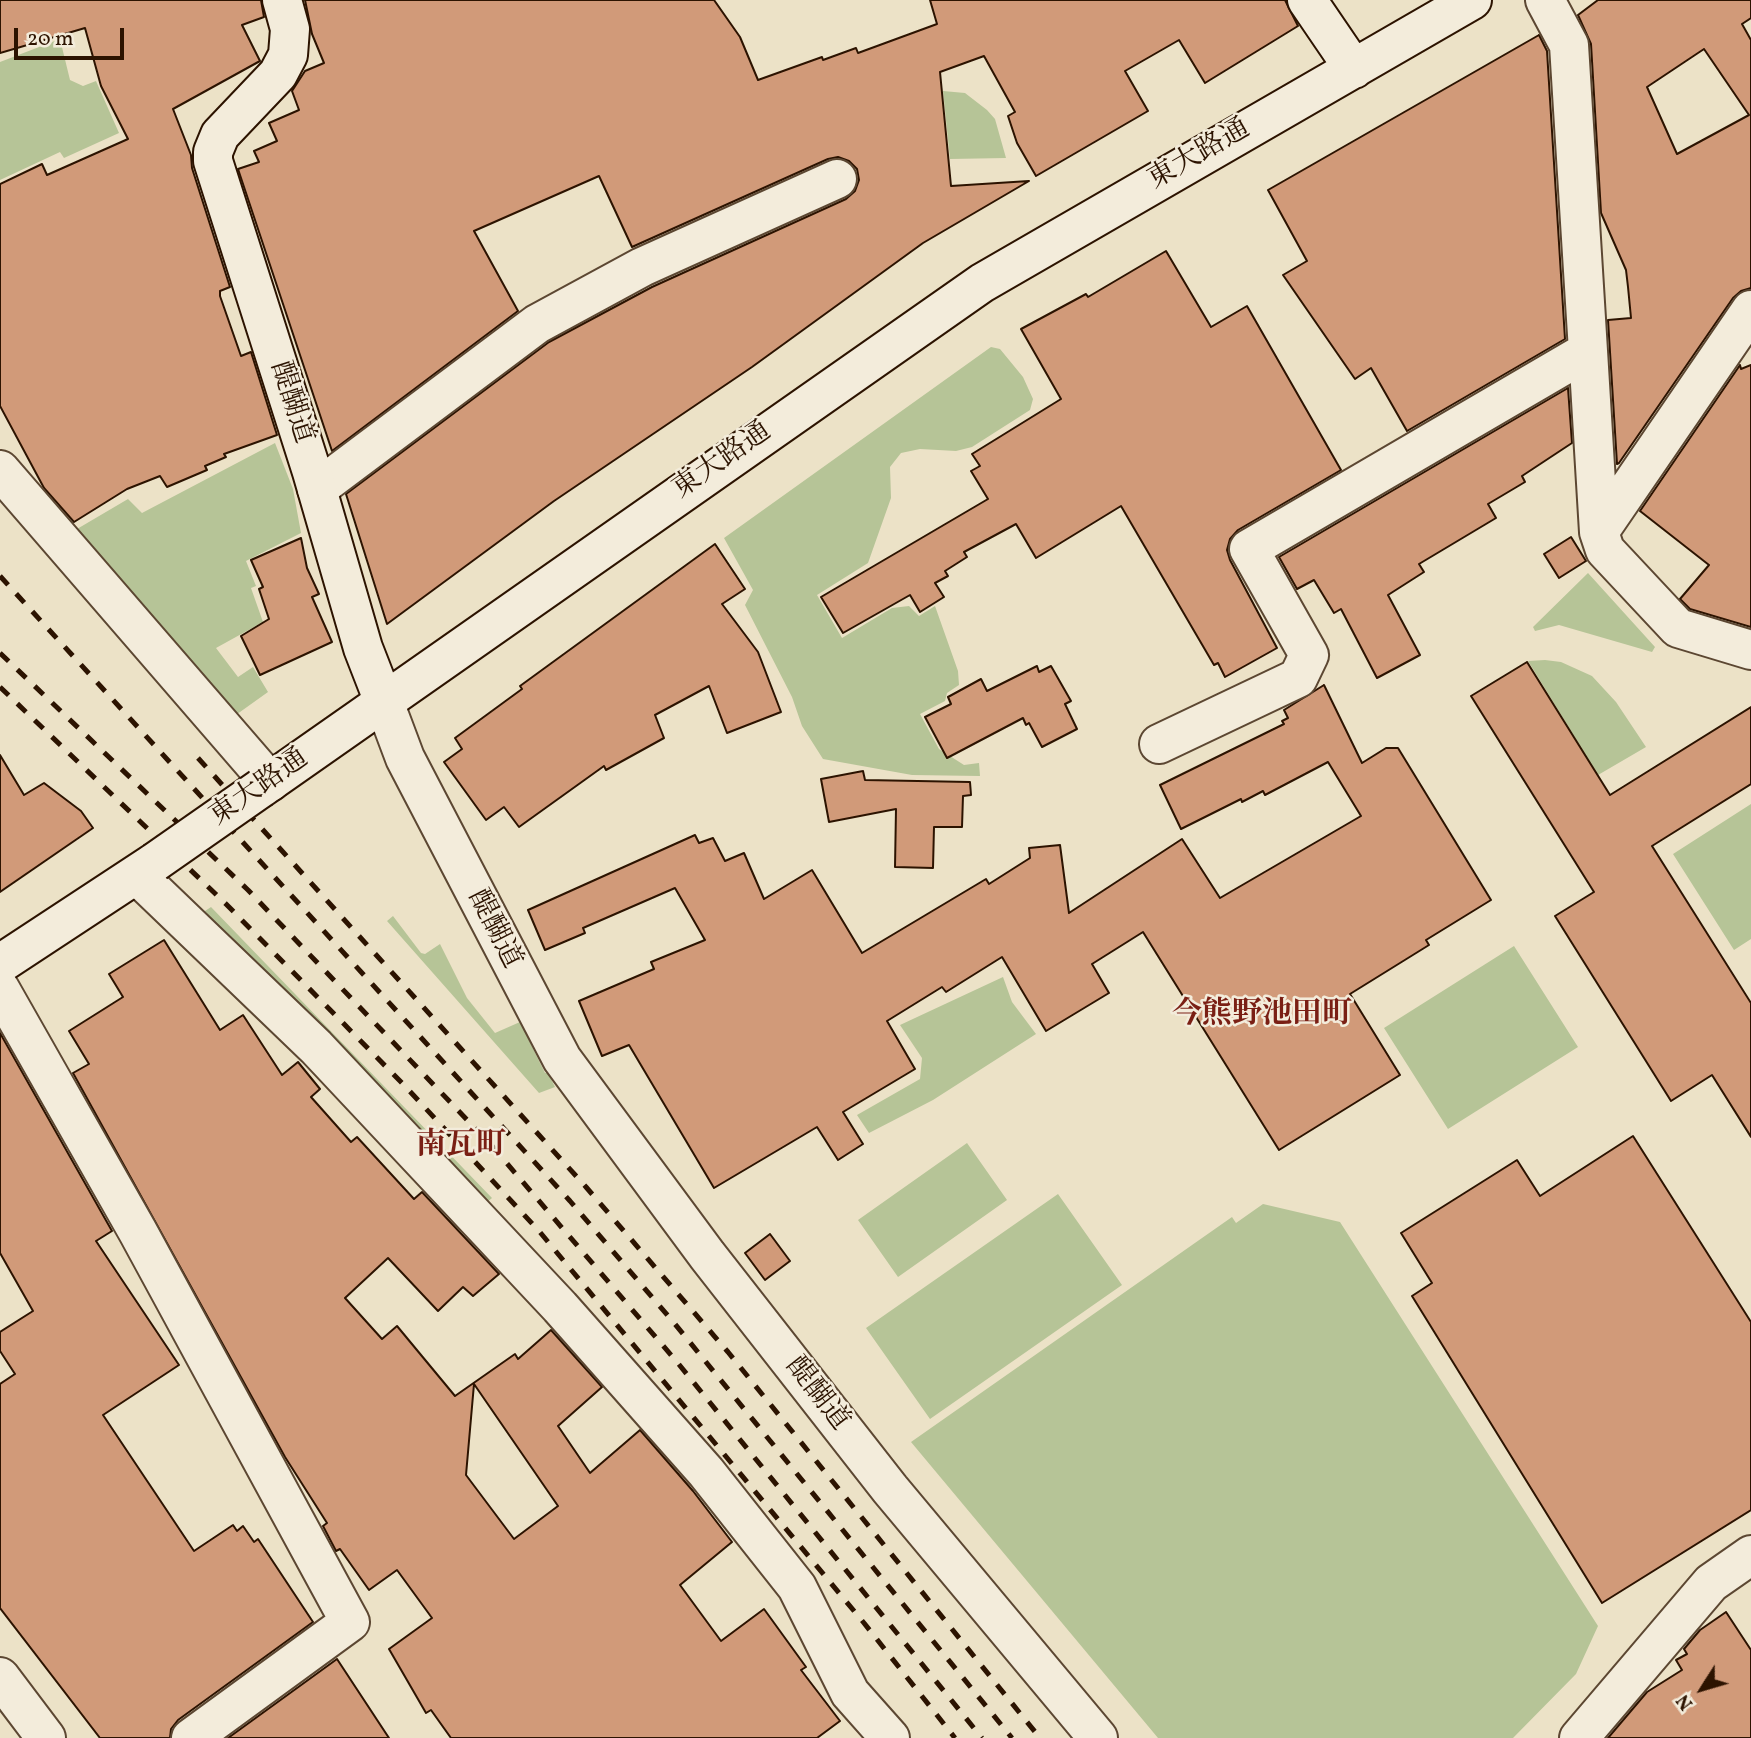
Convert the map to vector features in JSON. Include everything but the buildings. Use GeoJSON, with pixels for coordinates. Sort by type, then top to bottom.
{"type":"FeatureCollection","features":[{"type":"Feature","properties":{"kind":"street","name":"醍醐道"},"geometry":{"type":"LineString","coordinates":[[282,0],[291,42],[285,61],[278,74],[225,128],[212,152],[215,170],[317,489],[363,648],[405,758],[562,1059],[707,1255],[882,1479],[1098,1738]]}},
{"type":"Feature","properties":{"kind":"street"},"geometry":{"type":"LineString","coordinates":[[1307,0],[1354,69]]}},
{"type":"Feature","properties":{"kind":"street","name":"東大路通"},"geometry":{"type":"LineString","coordinates":[[2,966],[982,283],[1472,0]]}},
{"type":"Feature","properties":{"kind":"street"},"geometry":{"type":"LineString","coordinates":[[1545,0],[1569,45],[1599,532],[1605,550],[1678,628],[1751,650]]}},
{"type":"Feature","properties":{"kind":"street"},"geometry":{"type":"LineString","coordinates":[[317,489],[537,324],[642,267],[837,179]]}},
{"type":"Feature","properties":{"kind":"street"},"geometry":{"type":"LineString","coordinates":[[1599,532],[1751,310]]}},
{"type":"Feature","properties":{"kind":"street"},"geometry":{"type":"LineString","coordinates":[[1159,744],[1298,678],[1309,654],[1249,549],[1587,351]]}},
{"type":"Feature","properties":{"kind":"street"},"geometry":{"type":"LineString","coordinates":[[0,453],[35,507]]}},
{"type":"Feature","properties":{"kind":"street"},"geometry":{"type":"LineString","coordinates":[[0,470],[35,507],[265,785]]}},
{"type":"Feature","properties":{"kind":"street"},"geometry":{"type":"LineString","coordinates":[[146,868],[560,1307],[706,1472],[797,1587],[850,1693],[890,1738]]}},
{"type":"Feature","properties":{"kind":"street"},"geometry":{"type":"LineString","coordinates":[[2,966],[131,1220],[350,1622],[191,1738]]}},
{"type":"Feature","properties":{"kind":"street"},"geometry":{"type":"LineString","coordinates":[[1579,1738],[1711,1583],[1751,1555]]}},
{"type":"Feature","properties":{"kind":"street"},"geometry":{"type":"LineString","coordinates":[[0,1677],[46,1738]]}},
{"type":"Feature","properties":{"kind":"green space"},"geometry":{"type":"Polygon","coordinates":[[[60,39],[70,80],[83,86],[96,81],[119,133],[64,158],[60,152],[0,180],[0,62],[60,39]]]}},
{"type":"Feature","properties":{"kind":"green space"},"geometry":{"type":"Polygon","coordinates":[[[943,91],[965,93],[987,110],[995,119],[1006,158],[950,159],[943,91]]]}},
{"type":"Feature","properties":{"kind":"green space"},"geometry":{"type":"Polygon","coordinates":[[[991,347],[1000,349],[1023,377],[1033,399],[1030,410],[972,447],[956,451],[920,449],[901,453],[890,467],[891,498],[868,563],[817,595],[842,638],[892,608],[909,606],[919,616],[935,606],[958,671],[959,685],[947,693],[945,701],[920,714],[939,749],[964,765],[979,763],[980,776],[912,775],[823,759],[802,726],[792,697],[745,605],[753,590],[724,538],[991,347]]]}},
{"type":"Feature","properties":{"kind":"green space"},"geometry":{"type":"Polygon","coordinates":[[[275,443],[293,489],[301,533],[246,561],[256,586],[251,588],[263,622],[216,648],[238,677],[253,667],[268,692],[233,717],[77,529],[128,499],[142,513],[275,443]]]}},
{"type":"Feature","properties":{"kind":"green space"},"geometry":{"type":"Polygon","coordinates":[[[1588,573],[1655,647],[1652,652],[1559,625],[1535,631],[1533,627],[1588,573]]]}},
{"type":"Feature","properties":{"kind":"green space"},"geometry":{"type":"Polygon","coordinates":[[[1528,661],[1561,662],[1592,676],[1616,702],[1646,747],[1598,775],[1528,661]]]}},
{"type":"Feature","properties":{"kind":"green space"},"geometry":{"type":"Polygon","coordinates":[[[1751,804],[1751,939],[1734,950],[1673,854],[1751,804]]]}},
{"type":"Feature","properties":{"kind":"green space"},"geometry":{"type":"Polygon","coordinates":[[[211,907],[492,1198],[485,1204],[202,913],[211,907]]]}},
{"type":"Feature","properties":{"kind":"green space"},"geometry":{"type":"Polygon","coordinates":[[[393,916],[421,953],[425,954],[440,944],[467,998],[495,1033],[520,1022],[545,1073],[548,1073],[555,1087],[539,1093],[387,921],[393,916]]]}},
{"type":"Feature","properties":{"kind":"green space"},"geometry":{"type":"Polygon","coordinates":[[[1514,946],[1578,1047],[1448,1129],[1384,1028],[1514,946]]]}},
{"type":"Feature","properties":{"kind":"green space"},"geometry":{"type":"Polygon","coordinates":[[[1003,977],[1012,1002],[1036,1034],[933,1100],[869,1133],[857,1115],[920,1079],[922,1058],[900,1025],[1003,977]]]}},
{"type":"Feature","properties":{"kind":"green space"},"geometry":{"type":"Polygon","coordinates":[[[967,1143],[1007,1200],[898,1277],[858,1220],[967,1143]]]}},
{"type":"Feature","properties":{"kind":"green space"},"geometry":{"type":"Polygon","coordinates":[[[1058,1194],[1122,1285],[930,1419],[866,1328],[1058,1194]]]}},
{"type":"Feature","properties":{"kind":"green space"},"geometry":{"type":"Polygon","coordinates":[[[1263,1204],[1340,1222],[1598,1626],[1576,1674],[1513,1738],[1158,1738],[911,1442],[1232,1217],[1236,1223],[1263,1204]]]}},
{"type":"Feature","properties":{"kind":"railway"},"geometry":{"type":"LineString","coordinates":[[0,576],[570,1201],[675,1324],[1012,1738]]}},
{"type":"Feature","properties":{"kind":"railway"},"geometry":{"type":"LineString","coordinates":[[0,653],[248,890],[492,1146],[677,1362],[982,1738]]}},
{"type":"Feature","properties":{"kind":"railway"},"geometry":{"type":"LineString","coordinates":[[0,687],[226,904],[404,1085],[539,1231],[864,1623],[955,1738]]}},
{"type":"Feature","properties":{"kind":"railway"},"geometry":{"type":"LineString","coordinates":[[198,758],[586,1187],[728,1352],[1040,1738]]}},
{"type":"Feature","properties":{"kind":"district","name":"今熊野池田町"},"geometry":{"type":"Point","coordinates":[1262,1016]}},
{"type":"Feature","properties":{"kind":"district","name":"南瓦町"},"geometry":{"type":"Point","coordinates":[461,1147]}}]}
